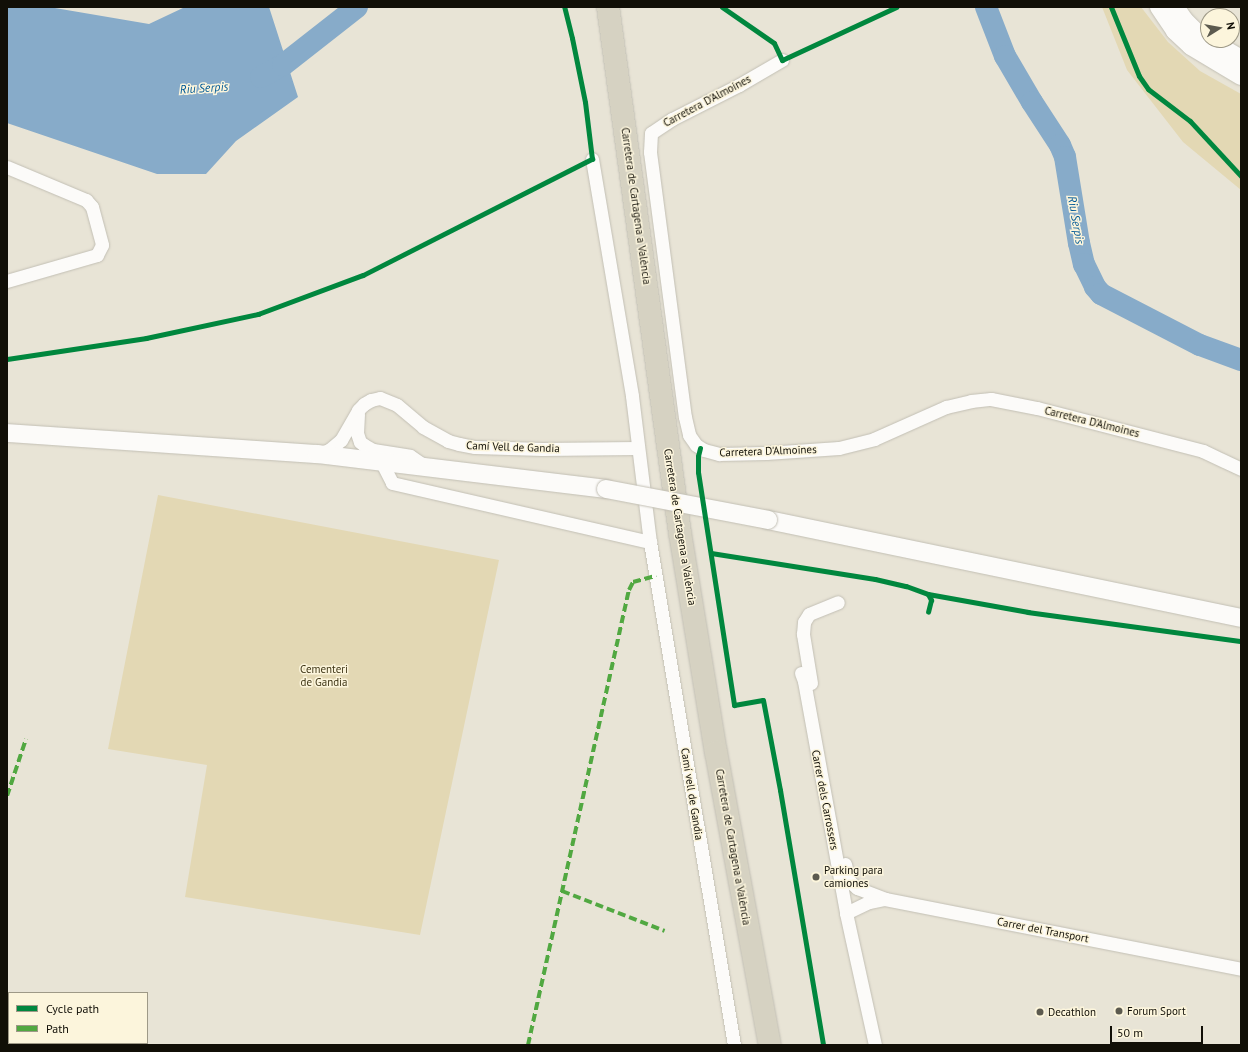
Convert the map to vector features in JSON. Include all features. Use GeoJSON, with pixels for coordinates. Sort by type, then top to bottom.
{"type":"FeatureCollection","features":[{"type":"Feature","properties":{"kind":"highway","name":"Carretera de Cartagena a València"},"geometry":{"type":"LineString","coordinates":[[608,7],[680,533],[716,752],[770,1045]]}},
{"type":"Feature","properties":{"kind":"main road"},"geometry":{"type":"LineString","coordinates":[[1159,7],[1175,31],[1191,46],[1241,76]]}},
{"type":"Feature","properties":{"kind":"main road"},"geometry":{"type":"LineString","coordinates":[[1175,7],[1184,20],[1198,34],[1241,59]]}},
{"type":"Feature","properties":{"kind":"main road"},"geometry":{"type":"LineString","coordinates":[[7,433],[318,454],[606,489],[768,520],[1241,618]]}},
{"type":"Feature","properties":{"kind":"street","name":"Carretera D'Almoines"},"geometry":{"type":"LineString","coordinates":[[782,60],[739,85],[672,119],[652,133],[650,152],[685,416],[689,435],[696,445],[704,450],[719,454],[839,448],[874,439],[946,407],[971,400],[991,399],[1037,408],[1203,451],[1241,469]]}},
{"type":"Feature","properties":{"kind":"street","name":"Camí vell de Gandia"},"geometry":{"type":"LineString","coordinates":[[592,159],[632,396],[637,448],[650,542],[734,1045]]}},
{"type":"Feature","properties":{"kind":"street"},"geometry":{"type":"LineString","coordinates":[[7,167],[86,200],[92,207],[102,245],[97,255],[7,281]]}},
{"type":"Feature","properties":{"kind":"street","name":"Camí Vell de Gandia"},"geometry":{"type":"LineString","coordinates":[[318,454],[329,450],[341,440],[358,410],[371,400],[380,398],[390,401],[424,427],[440,437],[448,441],[475,447],[542,449],[637,448]]}},
{"type":"Feature","properties":{"kind":"street"},"geometry":{"type":"LineString","coordinates":[[358,410],[357,433],[360,442],[373,450],[410,456],[425,466]]}},
{"type":"Feature","properties":{"kind":"street"},"geometry":{"type":"LineString","coordinates":[[382,462],[392,483],[650,542]]}},
{"type":"Feature","properties":{"kind":"street","name":"Carrer dels Carrossers"},"geometry":{"type":"LineString","coordinates":[[838,602],[809,614],[804,622],[803,634],[808,670],[849,881],[857,888],[885,899]]}},
{"type":"Feature","properties":{"kind":"street","name":"Carrer dels Carrossers"},"geometry":{"type":"LineString","coordinates":[[801,672],[804,681],[846,913],[875,1045]]}},
{"type":"Feature","properties":{"kind":"street","name":"Carrer del Transport"},"geometry":{"type":"LineString","coordinates":[[846,913],[869,902],[885,899],[1241,969]]}},
{"type":"Feature","properties":{"kind":"green space"},"geometry":{"type":"Polygon","coordinates":[[[1102,7],[1141,7],[1168,42],[1200,71],[1241,94],[1241,190],[1183,142],[1127,70],[1102,7]]]}},
{"type":"Feature","properties":{"kind":"green space","name":"Cementeri de Gandia"},"geometry":{"type":"Polygon","coordinates":[[[158,495],[499,560],[420,935],[185,897],[207,765],[108,749],[158,495]]]}},
{"type":"Feature","properties":{"kind":"water"},"geometry":{"type":"Polygon","coordinates":[[[7,7],[49,7],[149,24],[185,7],[269,7],[298,97],[236,141],[206,174],[157,174],[7,123],[7,7]]]}},
{"type":"Feature","properties":{"kind":"waterway","name":"Riu Serpis"},"geometry":{"type":"LineString","coordinates":[[261,77],[283,65],[357,7]]}},
{"type":"Feature","properties":{"kind":"waterway","name":"Riu Serpis"},"geometry":{"type":"LineString","coordinates":[[986,7],[1005,56],[1032,102],[1060,145],[1065,157],[1079,243],[1084,264],[1095,287],[1101,294],[1200,345],[1241,360]]}},
{"type":"Feature","properties":{"kind":"marked path"},"geometry":{"type":"LineString","coordinates":[[528,1045],[629,590],[633,582],[656,576]]}},
{"type":"Feature","properties":{"kind":"marked path"},"geometry":{"type":"LineString","coordinates":[[7,796],[26,739]]}},
{"type":"Feature","properties":{"kind":"marked path"},"geometry":{"type":"LineString","coordinates":[[562,891],[665,931]]}},
{"type":"Feature","properties":{"kind":"cycle path"},"geometry":{"type":"LineString","coordinates":[[7,359],[146,338],[258,314],[363,275],[592,159],[585,102],[564,7]]}},
{"type":"Feature","properties":{"kind":"cycle path"},"geometry":{"type":"LineString","coordinates":[[722,7],[774,43],[782,60],[896,7]]}},
{"type":"Feature","properties":{"kind":"cycle path"},"geometry":{"type":"LineString","coordinates":[[1111,7],[1139,76],[1148,89],[1190,121],[1241,176]]}},
{"type":"Feature","properties":{"kind":"cycle path"},"geometry":{"type":"LineString","coordinates":[[700,448],[698,456],[698,472],[734,705],[763,700],[780,790],[823,1045]]}},
{"type":"Feature","properties":{"kind":"cycle path"},"geometry":{"type":"LineString","coordinates":[[711,553],[875,579],[906,586],[928,594],[931,600],[928,612]]}},
{"type":"Feature","properties":{"kind":"cycle path"},"geometry":{"type":"LineString","coordinates":[[928,594],[1028,612],[1241,641]]}},
{"type":"Feature","properties":{"kind":"place","name":"Parking para camiones"},"geometry":{"type":"Point","coordinates":[816,877]}},
{"type":"Feature","properties":{"kind":"place","name":"Forum Sport"},"geometry":{"type":"Point","coordinates":[1119,1011]}},
{"type":"Feature","properties":{"kind":"place","name":"Decathlon"},"geometry":{"type":"Point","coordinates":[1040,1012]}}]}
